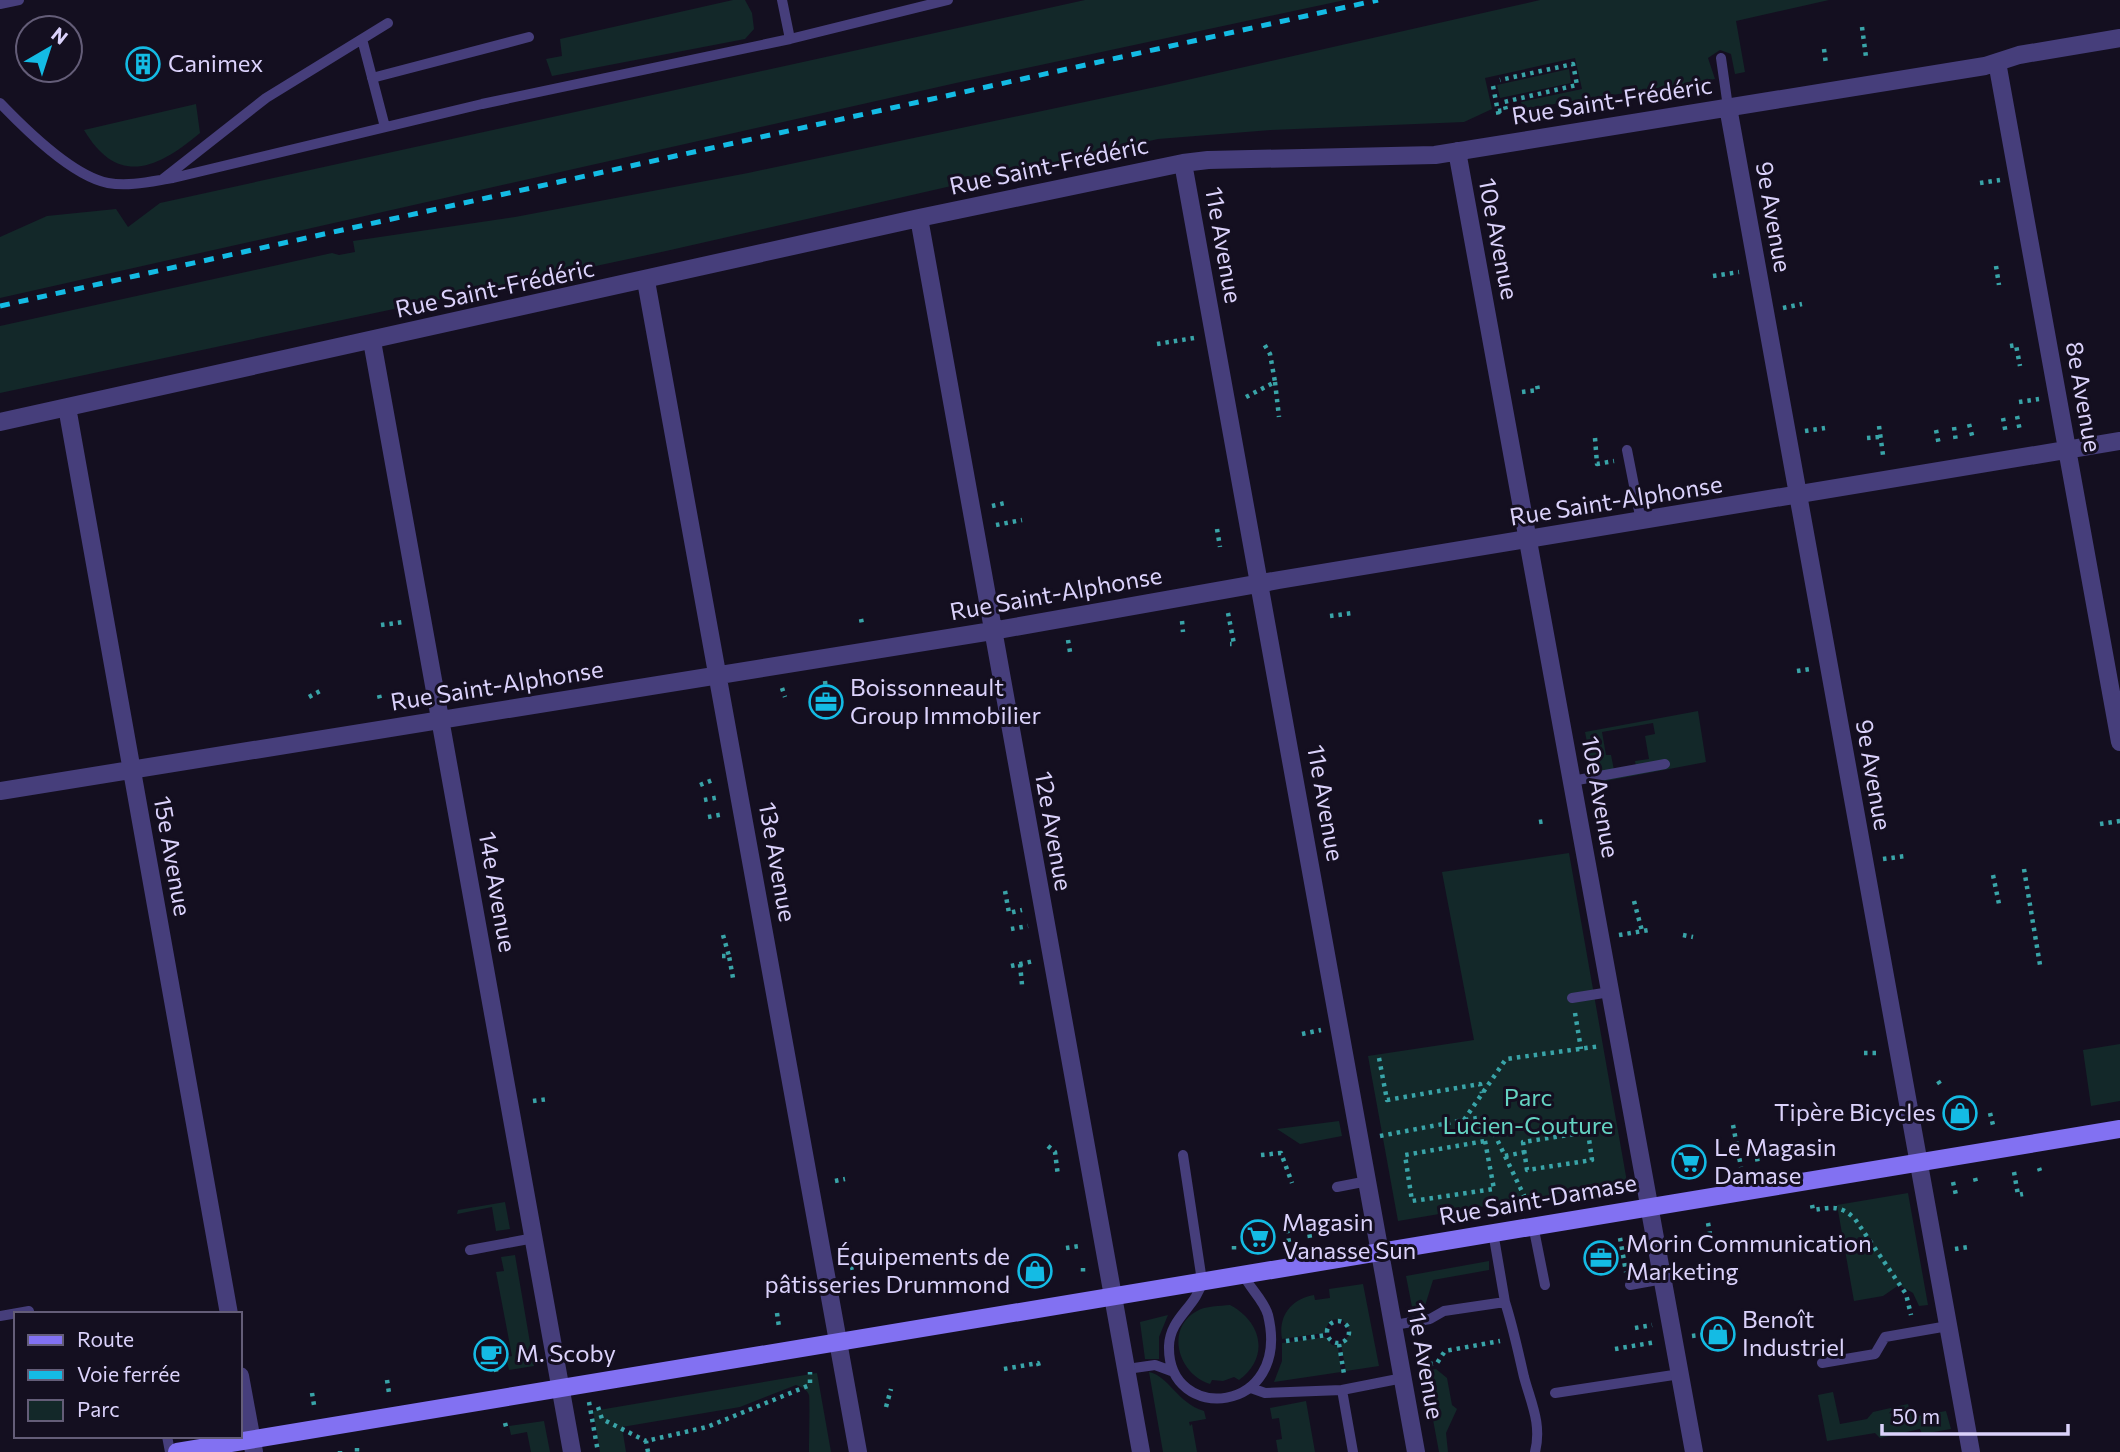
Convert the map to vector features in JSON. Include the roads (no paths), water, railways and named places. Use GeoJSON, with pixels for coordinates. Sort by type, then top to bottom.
{"type":"FeatureCollection","features":[{"type":"Feature","properties":{"kind":"street","name":"Rue Saint-Frédéric"},"geometry":{"type":"LineString","coordinates":[[0,422],[646,281],[919,218],[1184,163],[1435,155],[1997,62],[2019,55],[2120,38]]}},
{"type":"Feature","properties":{"kind":"street","name":"8e Avenue"},"geometry":{"type":"LineString","coordinates":[[1997,62],[2120,741]]}},
{"type":"Feature","properties":{"kind":"street","name":"9e Avenue"},"geometry":{"type":"LineString","coordinates":[[1728,107],[1971,1452]]}},
{"type":"Feature","properties":{"kind":"street","name":"10e Avenue"},"geometry":{"type":"LineString","coordinates":[[1457,151],[1694,1452]]}},
{"type":"Feature","properties":{"kind":"street","name":"11e Avenue"},"geometry":{"type":"LineString","coordinates":[[1184,163],[1416,1452]]}},
{"type":"Feature","properties":{"kind":"street","name":"12e Avenue"},"geometry":{"type":"LineString","coordinates":[[919,218],[1141,1452]]}},
{"type":"Feature","properties":{"kind":"street","name":"13e Avenue"},"geometry":{"type":"LineString","coordinates":[[646,281],[858,1452]]}},
{"type":"Feature","properties":{"kind":"street","name":"14e Avenue"},"geometry":{"type":"LineString","coordinates":[[372,341],[572,1452]]}},
{"type":"Feature","properties":{"kind":"street","name":"15e Avenue"},"geometry":{"type":"LineString","coordinates":[[67,407],[229,1312]]}},
{"type":"Feature","properties":{"kind":"street","name":"Rue Saint-Alphonse"},"geometry":{"type":"LineString","coordinates":[[0,791],[992,631],[2120,441]]}},
{"type":"Feature","properties":{"kind":"street","name":"Rue Saint-Damase"},"geometry":{"type":"LineString","coordinates":[[177,1452],[253,1446],[561,1388],[838,1340],[2120,1129]]}},
{"type":"Feature","properties":{"kind":"street"},"geometry":{"type":"LineString","coordinates":[[242,1387],[253,1446]]}},
{"type":"Feature","properties":{"kind":"lane"},"geometry":{"type":"LineString","coordinates":[[0,4],[19,0]]}},
{"type":"Feature","properties":{"kind":"lane"},"geometry":{"type":"LineString","coordinates":[[782,0],[790,39]]}},
{"type":"Feature","properties":{"kind":"lane"},"geometry":{"type":"LineString","coordinates":[[0,103],[54,152],[98,180],[118,184],[162,180],[385,127],[790,39],[948,0]]}},
{"type":"Feature","properties":{"kind":"lane"},"geometry":{"type":"LineString","coordinates":[[162,180],[266,98],[388,23]]}},
{"type":"Feature","properties":{"kind":"lane"},"geometry":{"type":"LineString","coordinates":[[372,78],[529,37]]}},
{"type":"Feature","properties":{"kind":"lane"},"geometry":{"type":"LineString","coordinates":[[362,39],[385,127]]}},
{"type":"Feature","properties":{"kind":"lane"},"geometry":{"type":"LineString","coordinates":[[1721,58],[1728,107]]}},
{"type":"Feature","properties":{"kind":"lane"},"geometry":{"type":"LineString","coordinates":[[1628,454],[1641,521]]}},
{"type":"Feature","properties":{"kind":"lane"},"geometry":{"type":"LineString","coordinates":[[1572,781],[1665,764]]}},
{"type":"Feature","properties":{"kind":"lane"},"geometry":{"type":"LineString","coordinates":[[1572,998],[1610,992]]}},
{"type":"Feature","properties":{"kind":"lane"},"geometry":{"type":"LineString","coordinates":[[1183,1155],[1202,1281],[1200,1291],[1171,1329],[1170,1360],[1174,1372],[1192,1392],[1206,1398],[1228,1398],[1251,1388],[1268,1366],[1270,1334],[1264,1304],[1243,1274]]}},
{"type":"Feature","properties":{"kind":"lane"},"geometry":{"type":"LineString","coordinates":[[1337,1187],[1368,1181]]}},
{"type":"Feature","properties":{"kind":"lane"},"geometry":{"type":"LineString","coordinates":[[1533,1225],[1545,1285]]}},
{"type":"Feature","properties":{"kind":"lane"},"geometry":{"type":"LineString","coordinates":[[1493,1232],[1505,1301],[1538,1421],[1535,1452]]}},
{"type":"Feature","properties":{"kind":"lane"},"geometry":{"type":"LineString","coordinates":[[470,1250],[534,1238]]}},
{"type":"Feature","properties":{"kind":"lane"},"geometry":{"type":"LineString","coordinates":[[1630,1285],[1663,1279]]}},
{"type":"Feature","properties":{"kind":"lane"},"geometry":{"type":"LineString","coordinates":[[1394,1325],[1430,1320],[1444,1311],[1505,1301]]}},
{"type":"Feature","properties":{"kind":"lane"},"geometry":{"type":"LineString","coordinates":[[23,1312],[29,1311]]}},
{"type":"Feature","properties":{"kind":"lane"},"geometry":{"type":"LineString","coordinates":[[1822,1363],[1875,1354],[1885,1337],[1948,1326]]}},
{"type":"Feature","properties":{"kind":"lane"},"geometry":{"type":"LineString","coordinates":[[1126,1369],[1154,1365],[1174,1372]]}},
{"type":"Feature","properties":{"kind":"lane"},"geometry":{"type":"LineString","coordinates":[[1555,1393],[1680,1374]]}},
{"type":"Feature","properties":{"kind":"lane"},"geometry":{"type":"LineString","coordinates":[[1251,1388],[1265,1393],[1342,1390],[1403,1378]]}},
{"type":"Feature","properties":{"kind":"lane"},"geometry":{"type":"LineString","coordinates":[[1342,1390],[1353,1452]]}},
{"type":"Feature","properties":{"kind":"railway"},"geometry":{"type":"LineString","coordinates":[[0,306],[1378,0]]}},
{"type":"Feature","properties":{"kind":"place","name":"Canimex"},"geometry":{"type":"Point","coordinates":[143,64]}},
{"type":"Feature","properties":{"kind":"place","name":"Boissonneault Group Immobilier"},"geometry":{"type":"Point","coordinates":[826,702]}},
{"type":"Feature","properties":{"kind":"place","name":"Tipère Bicycles"},"geometry":{"type":"Point","coordinates":[1960,1113]}},
{"type":"Feature","properties":{"kind":"place","name":"Le Magasin Damase"},"geometry":{"type":"Point","coordinates":[1689,1162]}},
{"type":"Feature","properties":{"kind":"place","name":"Magasin Vanasse Sun"},"geometry":{"type":"Point","coordinates":[1258,1237]}},
{"type":"Feature","properties":{"kind":"place","name":"Morin Communication Marketing"},"geometry":{"type":"Point","coordinates":[1601,1258]}},
{"type":"Feature","properties":{"kind":"place","name":"Équipements de pâtisseries Drummond"},"geometry":{"type":"Point","coordinates":[1035,1271]}},
{"type":"Feature","properties":{"kind":"place","name":"Benoît Industriel"},"geometry":{"type":"Point","coordinates":[1718,1334]}},
{"type":"Feature","properties":{"kind":"place","name":"M. Scoby"},"geometry":{"type":"Point","coordinates":[491,1354]}},
{"type":"Feature","properties":{"kind":"park label","name":"Parc Lucien-Couture"},"geometry":{"type":"Point","coordinates":[1528,1112]}}]}
